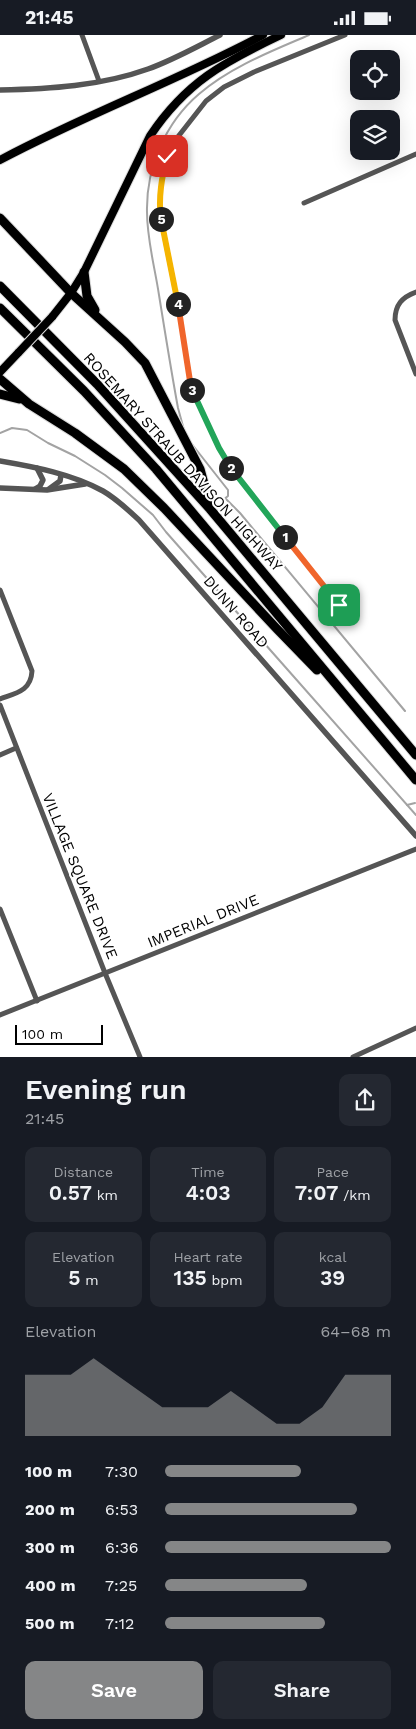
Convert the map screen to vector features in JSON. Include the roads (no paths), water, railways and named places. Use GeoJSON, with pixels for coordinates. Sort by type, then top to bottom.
{"type":"FeatureCollection","features":[{"type":"Feature","properties":{"kind":"highway"},"geometry":{"type":"LineString","coordinates":[[0,160],[40,139],[170,81],[263,35]]}},
{"type":"Feature","properties":{"kind":"highway"},"geometry":{"type":"LineString","coordinates":[[0,372],[52,317],[71,293],[84,272],[150,136],[163,116],[182,95],[202,79],[232,60],[281,35]]}},
{"type":"Feature","properties":{"kind":"highway"},"geometry":{"type":"LineString","coordinates":[[0,218],[71,293],[106,324],[145,363],[200,469],[210,509]]}},
{"type":"Feature","properties":{"kind":"highway"},"geometry":{"type":"LineString","coordinates":[[84,272],[87,296],[106,324]]}},
{"type":"Feature","properties":{"kind":"highway","name":"ROSEMARY STRAUB DAVISON HIGHWAY"},"geometry":{"type":"LineString","coordinates":[[0,285],[97,384],[210,509],[416,755]]}},
{"type":"Feature","properties":{"kind":"highway","name":"ROSEMARY STRAUB DAVISON HIGHWAY"},"geometry":{"type":"LineString","coordinates":[[0,308],[84,391],[156,469],[416,781]]}},
{"type":"Feature","properties":{"kind":"highway"},"geometry":{"type":"LineString","coordinates":[[0,379],[26,402]]}},
{"type":"Feature","properties":{"kind":"highway"},"geometry":{"type":"LineString","coordinates":[[0,389],[14,391]]}},
{"type":"Feature","properties":{"kind":"highway"},"geometry":{"type":"LineString","coordinates":[[0,394],[12,396],[26,402],[75,433],[124,469],[164,508],[277,629],[355,708]]}},
{"type":"Feature","properties":{"kind":"street"},"geometry":{"type":"LineString","coordinates":[[82,35],[99,81]]}},
{"type":"Feature","properties":{"kind":"street"},"geometry":{"type":"LineString","coordinates":[[0,90],[64,86],[99,81],[149,69],[183,55],[220,35]]}},
{"type":"Feature","properties":{"kind":"street"},"geometry":{"type":"LineString","coordinates":[[345,35],[254,72],[224,87],[206,101],[176,138],[167,156],[161,181],[159,202],[178,299],[190,381],[196,400],[228,463],[314,575],[353,621]]}},
{"type":"Feature","properties":{"kind":"street"},"geometry":{"type":"LineString","coordinates":[[304,203],[416,155]]}},
{"type":"Feature","properties":{"kind":"street"},"geometry":{"type":"LineString","coordinates":[[416,292],[399,303],[395,311],[395,320],[416,374]]}},
{"type":"Feature","properties":{"kind":"street","name":"DUNN ROAD"},"geometry":{"type":"LineString","coordinates":[[0,461],[35,467],[61,475],[104,492],[119,502],[148,529],[416,836]]}},
{"type":"Feature","properties":{"kind":"street"},"geometry":{"type":"LineString","coordinates":[[34,489],[40,486],[43,480],[35,467]]}},
{"type":"Feature","properties":{"kind":"street"},"geometry":{"type":"LineString","coordinates":[[47,489],[60,481],[61,475]]}},
{"type":"Feature","properties":{"kind":"street"},"geometry":{"type":"LineString","coordinates":[[0,488],[47,489],[86,484]]}},
{"type":"Feature","properties":{"kind":"street"},"geometry":{"type":"LineString","coordinates":[[0,590],[32,671],[32,678],[25,689],[0,699]]}},
{"type":"Feature","properties":{"kind":"street","name":"VILLAGE SQUARE DRIVE"},"geometry":{"type":"LineString","coordinates":[[0,705],[140,1057]]}},
{"type":"Feature","properties":{"kind":"street"},"geometry":{"type":"LineString","coordinates":[[0,755],[16,748]]}},
{"type":"Feature","properties":{"kind":"street","name":"IMPERIAL DRIVE"},"geometry":{"type":"LineString","coordinates":[[0,1015],[416,849]]}},
{"type":"Feature","properties":{"kind":"street"},"geometry":{"type":"LineString","coordinates":[[0,909],[37,1001]]}},
{"type":"Feature","properties":{"kind":"street"},"geometry":{"type":"LineString","coordinates":[[353,1057],[416,1028]]}},
{"type":"Feature","properties":{"kind":"waterway"},"geometry":{"type":"LineString","coordinates":[[184,430],[178,408],[148,233],[148,195],[154,163],[167,132],[176,118],[211,84],[238,68],[309,35]]}},
{"type":"Feature","properties":{"kind":"waterway"},"geometry":{"type":"LineString","coordinates":[[0,433],[12,428],[27,430],[105,475],[153,515],[416,815]]}},
{"type":"Feature","properties":{"kind":"waterway"},"geometry":{"type":"LineString","coordinates":[[191,443],[228,490],[228,496],[223,500]]}},
{"type":"Feature","properties":{"kind":"waterway"},"geometry":{"type":"LineString","coordinates":[[226,499],[240,513],[405,711]]}},
{"type":"Feature","properties":{"kind":"waterway"},"geometry":{"type":"LineString","coordinates":[[407,805],[415,803]]}}]}
